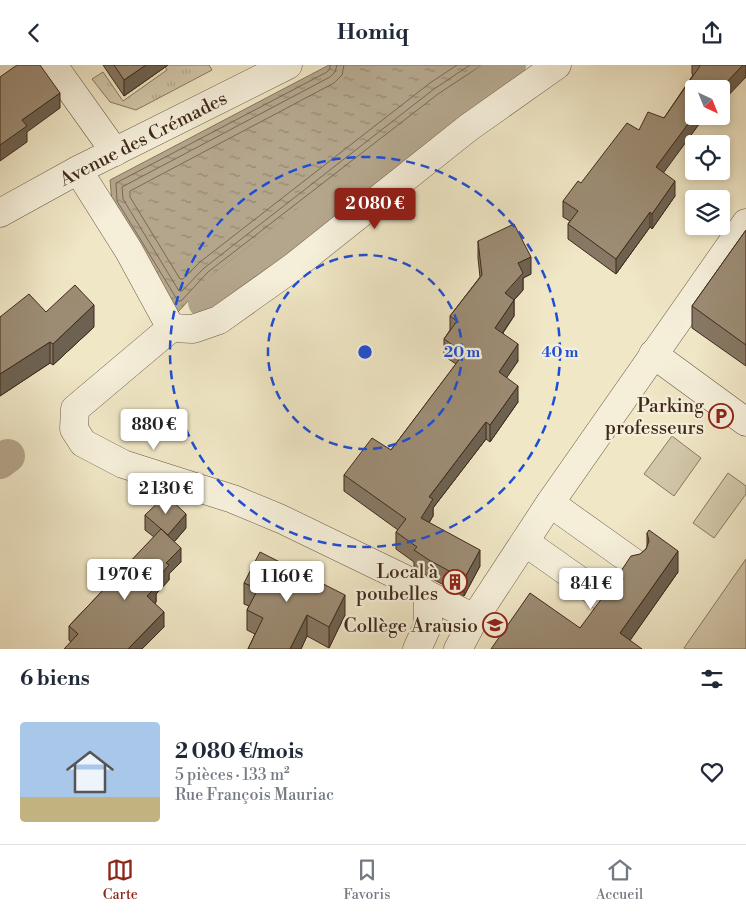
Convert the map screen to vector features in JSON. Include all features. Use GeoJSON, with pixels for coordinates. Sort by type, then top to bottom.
{"type":"FeatureCollection","features":[{"type":"Feature","properties":{"kind":"street"},"geometry":{"type":"LineString","coordinates":[[53,65],[115,151]]}},
{"type":"Feature","properties":{"kind":"street","name":"Avenue des Crémades"},"geometry":{"type":"LineString","coordinates":[[0,213],[78,170],[288,65]]}},
{"type":"Feature","properties":{"kind":"street"},"geometry":{"type":"LineString","coordinates":[[474,619],[428,595],[403,578],[281,519],[233,499],[124,464],[83,443],[74,429],[75,409],[171,329],[193,329],[219,320],[292,268],[468,128],[556,65]]}},
{"type":"Feature","properties":{"kind":"street"},"geometry":{"type":"LineString","coordinates":[[78,170],[129,251],[171,329]]}},
{"type":"Feature","properties":{"kind":"street"},"geometry":{"type":"LineString","coordinates":[[458,649],[474,619],[550,503],[746,223]]}},
{"type":"Feature","properties":{"kind":"street"},"geometry":{"type":"LineString","coordinates":[[654,354],[746,422]]}},
{"type":"Feature","properties":{"kind":"street"},"geometry":{"type":"LineString","coordinates":[[550,503],[633,562]]}},
{"type":"Feature","properties":{"kind":"street"},"geometry":{"type":"LineString","coordinates":[[525,541],[607,600]]}},
{"type":"Feature","properties":{"kind":"street"},"geometry":{"type":"LineString","coordinates":[[417,649],[428,625],[428,595]]}},
{"type":"Feature","properties":{"kind":"green space"},"geometry":{"type":"Polygon","coordinates":[[[164,65],[209,65],[212,70],[136,110],[110,102],[92,79],[103,72],[123,101],[167,70],[164,65]]]}},
{"type":"Feature","properties":{"kind":"green space"},"geometry":{"type":"Polygon","coordinates":[[[672,436],[701,458],[674,496],[644,474],[672,436]]]}},
{"type":"Feature","properties":{"kind":"green space"},"geometry":{"type":"Polygon","coordinates":[[[728,473],[746,486],[746,494],[714,538],[693,523],[728,473]]]}},
{"type":"Feature","properties":{"kind":"green space"},"geometry":{"type":"Polygon","coordinates":[[[746,559],[746,649],[684,648],[746,559]]]}},
{"type":"Feature","properties":{"kind":"water"},"geometry":{"type":"Polygon","coordinates":[[[329,65],[491,65],[441,98],[211,276],[178,312],[112,202],[110,180],[329,65]]]}},
{"type":"Feature","properties":{"kind":"building"},"geometry":{"type":"Polygon","coordinates":[[[17,65],[40,65],[60,93],[22,120],[27,126],[0,145],[0,77],[17,65]]]}},
{"type":"Feature","properties":{"kind":"building"},"geometry":{"type":"Polygon","coordinates":[[[114,65],[146,65],[124,80],[114,65]]]}},
{"type":"Feature","properties":{"kind":"building"},"geometry":{"type":"Polygon","coordinates":[[[743,65],[729,80],[690,80],[700,66],[743,65]]]}},
{"type":"Feature","properties":{"kind":"building"},"geometry":{"type":"Polygon","coordinates":[[[685,88],[685,125],[687,125],[656,167],[675,181],[652,214],[650,212],[616,259],[568,224],[578,211],[563,201],[578,181],[581,183],[627,123],[639,130],[648,112],[664,118],[685,88]]]}},
{"type":"Feature","properties":{"kind":"building"},"geometry":{"type":"Polygon","coordinates":[[[514,224],[531,257],[518,263],[523,273],[505,293],[514,300],[495,328],[518,344],[499,372],[518,386],[490,425],[486,422],[429,497],[433,499],[421,518],[480,550],[464,579],[414,550],[417,547],[396,532],[406,519],[344,475],[372,438],[391,450],[464,353],[444,339],[457,321],[450,316],[482,275],[478,241],[514,224]]]}},
{"type":"Feature","properties":{"kind":"building"},"geometry":{"type":"Polygon","coordinates":[[[746,230],[746,345],[692,306],[746,230]]]}},
{"type":"Feature","properties":{"kind":"building"},"geometry":{"type":"Polygon","coordinates":[[[75,285],[94,305],[53,344],[50,342],[0,374],[0,317],[29,294],[46,312],[75,285]]]}},
{"type":"Feature","properties":{"kind":"building"},"geometry":{"type":"Polygon","coordinates":[[[166,495],[186,514],[168,535],[145,515],[166,495]]]}},
{"type":"Feature","properties":{"kind":"building"},"geometry":{"type":"Polygon","coordinates":[[[161,529],[181,548],[166,563],[169,565],[152,584],[156,587],[147,596],[164,612],[128,649],[64,649],[78,634],[69,626],[161,529]]]}},
{"type":"Feature","properties":{"kind":"building"},"geometry":{"type":"Polygon","coordinates":[[[649,530],[678,551],[620,633],[642,649],[491,649],[530,593],[580,628],[605,594],[613,593],[620,587],[623,579],[621,571],[631,556],[640,554],[646,549],[649,541],[647,533],[649,530]]]}},
{"type":"Feature","properties":{"kind":"building"},"geometry":{"type":"Polygon","coordinates":[[[260,552],[345,595],[329,627],[307,615],[290,649],[248,649],[263,618],[247,610],[258,589],[244,583],[260,552]]]}},
{"type":"Feature","properties":{"kind":"waterway"},"geometry":{"type":"LineString","coordinates":[[205,302],[509,65]]}},
{"type":"Feature","properties":{"kind":"waterway"},"geometry":{"type":"LineString","coordinates":[[0,462],[8,456]]}},
{"type":"Feature","properties":{"kind":"place","name":"Parking professeurs"},"geometry":{"type":"Point","coordinates":[721,416]}},
{"type":"Feature","properties":{"kind":"place","name":"Local à poubelles"},"geometry":{"type":"Point","coordinates":[455,582]}},
{"type":"Feature","properties":{"kind":"place","name":"Collège Arausio"},"geometry":{"type":"Point","coordinates":[495,625]}}]}
